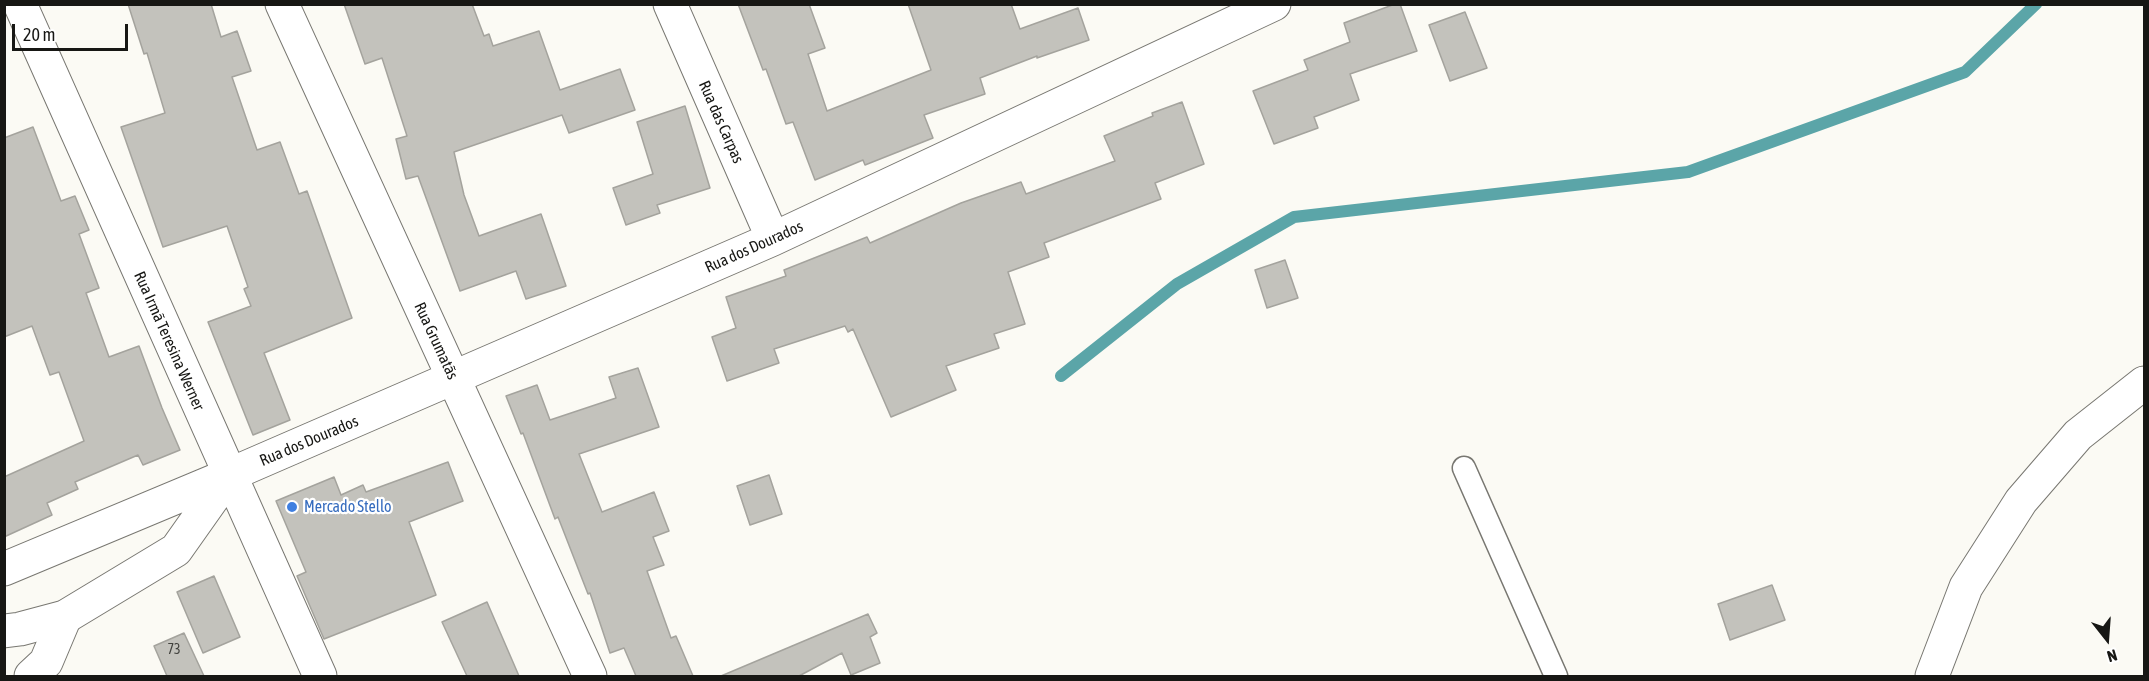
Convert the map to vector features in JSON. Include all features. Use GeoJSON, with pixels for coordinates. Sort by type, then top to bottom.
{"type":"FeatureCollection","features":[{"type":"Feature","properties":{"kind":"street","name":"Rua Irmã Teresina Werner"},"geometry":{"type":"LineString","coordinates":[[20,4],[320,676]]}},
{"type":"Feature","properties":{"kind":"street","name":"Rua Grumatãs"},"geometry":{"type":"LineString","coordinates":[[282,4],[590,676]]}},
{"type":"Feature","properties":{"kind":"street","name":"Rua das Carpas"},"geometry":{"type":"LineString","coordinates":[[670,4],[773,239]]}},
{"type":"Feature","properties":{"kind":"street","name":"Rua dos Dourados"},"geometry":{"type":"LineString","coordinates":[[4,569],[229,475],[773,239],[1274,4]]}},
{"type":"Feature","properties":{"kind":"street"},"geometry":{"type":"LineString","coordinates":[[1932,676],[1966,587],[2021,501],[2079,435],[2145,383]]}},
{"type":"Feature","properties":{"kind":"street"},"geometry":{"type":"LineString","coordinates":[[4,631],[65,617],[176,550],[229,475]]}},
{"type":"Feature","properties":{"kind":"street"},"geometry":{"type":"LineString","coordinates":[[30,676],[45,662],[65,617]]}},
{"type":"Feature","properties":{"kind":"lane"},"geometry":{"type":"LineString","coordinates":[[1464,468],[1556,676]]}},
{"type":"Feature","properties":{"kind":"building"},"geometry":{"type":"Polygon","coordinates":[[[128,4],[211,4],[221,37],[237,31],[251,71],[232,77],[257,150],[280,142],[299,194],[307,191],[352,318],[264,353],[290,420],[253,435],[208,322],[251,306],[244,289],[248,287],[227,226],[163,247],[121,127],[165,113],[147,53],[144,54],[128,4]]]}},
{"type":"Feature","properties":{"kind":"building"},"geometry":{"type":"Polygon","coordinates":[[[344,4],[472,4],[484,36],[489,34],[493,46],[539,31],[560,90],[620,69],[635,110],[569,133],[562,115],[454,152],[464,195],[479,236],[541,214],[566,286],[526,299],[516,271],[460,291],[418,176],[406,179],[396,139],[407,136],[382,58],[365,64],[344,4]]]}},
{"type":"Feature","properties":{"kind":"building"},"geometry":{"type":"Polygon","coordinates":[[[738,4],[809,4],[825,48],[808,54],[827,111],[931,70],[908,4],[1011,4],[1020,29],[1078,8],[1089,40],[1037,58],[1037,56],[980,78],[985,94],[924,115],[933,138],[865,165],[863,160],[815,180],[793,122],[786,124],[766,69],[763,70],[738,4]]]}},
{"type":"Feature","properties":{"kind":"building"},"geometry":{"type":"Polygon","coordinates":[[[1400,4],[1417,51],[1350,74],[1359,100],[1314,117],[1318,128],[1274,144],[1253,91],[1308,70],[1304,60],[1350,42],[1344,23],[1400,4]]]}},
{"type":"Feature","properties":{"kind":"building"},"geometry":{"type":"Polygon","coordinates":[[[1465,12],[1487,68],[1450,81],[1429,25],[1465,12]]]}},
{"type":"Feature","properties":{"kind":"building"},"geometry":{"type":"Polygon","coordinates":[[[1182,102],[1204,164],[1155,183],[1161,199],[1044,243],[1049,257],[1008,272],[1025,324],[994,334],[999,348],[946,366],[956,390],[891,417],[853,329],[848,332],[845,326],[774,349],[779,363],[727,381],[712,337],[736,328],[726,297],[786,276],[784,270],[867,237],[870,243],[961,203],[1021,182],[1026,194],[1115,161],[1104,136],[1153,116],[1152,113],[1182,102]]]}},
{"type":"Feature","properties":{"kind":"building"},"geometry":{"type":"Polygon","coordinates":[[[685,106],[710,188],[657,205],[660,213],[626,225],[613,188],[653,174],[637,122],[685,106]]]}},
{"type":"Feature","properties":{"kind":"building"},"geometry":{"type":"Polygon","coordinates":[[[33,127],[61,201],[75,196],[89,230],[79,234],[99,288],[86,293],[109,357],[139,346],[180,450],[143,465],[138,455],[75,482],[78,489],[47,503],[52,515],[4,537],[4,477],[84,441],[59,372],[50,375],[32,326],[4,337],[4,138],[33,127]]]}},
{"type":"Feature","properties":{"kind":"building"},"geometry":{"type":"Polygon","coordinates":[[[1285,260],[1298,298],[1267,308],[1255,270],[1285,260]]]}},
{"type":"Feature","properties":{"kind":"building"},"geometry":{"type":"Polygon","coordinates":[[[638,368],[659,427],[579,454],[602,512],[654,492],[669,531],[653,537],[664,565],[647,571],[671,638],[676,636],[693,676],[636,676],[624,648],[610,653],[590,593],[588,594],[558,517],[555,519],[523,433],[521,434],[506,396],[537,385],[550,420],[616,398],[609,377],[638,368]]]}},
{"type":"Feature","properties":{"kind":"building"},"geometry":{"type":"Polygon","coordinates":[[[448,462],[463,501],[409,522],[436,595],[324,639],[297,576],[306,572],[276,501],[334,477],[341,495],[363,485],[366,492],[448,462]]]}},
{"type":"Feature","properties":{"kind":"building"},"geometry":{"type":"Polygon","coordinates":[[[769,475],[782,514],[750,525],[737,486],[769,475]]]}},
{"type":"Feature","properties":{"kind":"building"},"geometry":{"type":"Polygon","coordinates":[[[214,576],[240,637],[203,653],[177,592],[214,576]]]}},
{"type":"Feature","properties":{"kind":"building"},"geometry":{"type":"Polygon","coordinates":[[[1772,585],[1785,620],[1730,640],[1718,604],[1772,585]]]}},
{"type":"Feature","properties":{"kind":"building"},"geometry":{"type":"Polygon","coordinates":[[[487,602],[519,676],[467,676],[442,622],[487,602]]]}},
{"type":"Feature","properties":{"kind":"building"},"geometry":{"type":"Polygon","coordinates":[[[868,614],[877,633],[870,637],[880,663],[851,675],[842,653],[799,676],[721,676],[868,614]]]}},
{"type":"Feature","properties":{"kind":"building"},"geometry":{"type":"Polygon","coordinates":[[[184,633],[204,676],[167,676],[154,646],[184,633]]]}},
{"type":"Feature","properties":{"kind":"waterway"},"geometry":{"type":"LineString","coordinates":[[1061,376],[1177,284],[1294,217],[1688,172],[1965,72],[2036,4]]}},
{"type":"Feature","properties":{"kind":"place","name":"Mercado Stello"},"geometry":{"type":"Point","coordinates":[292,507]}}]}
